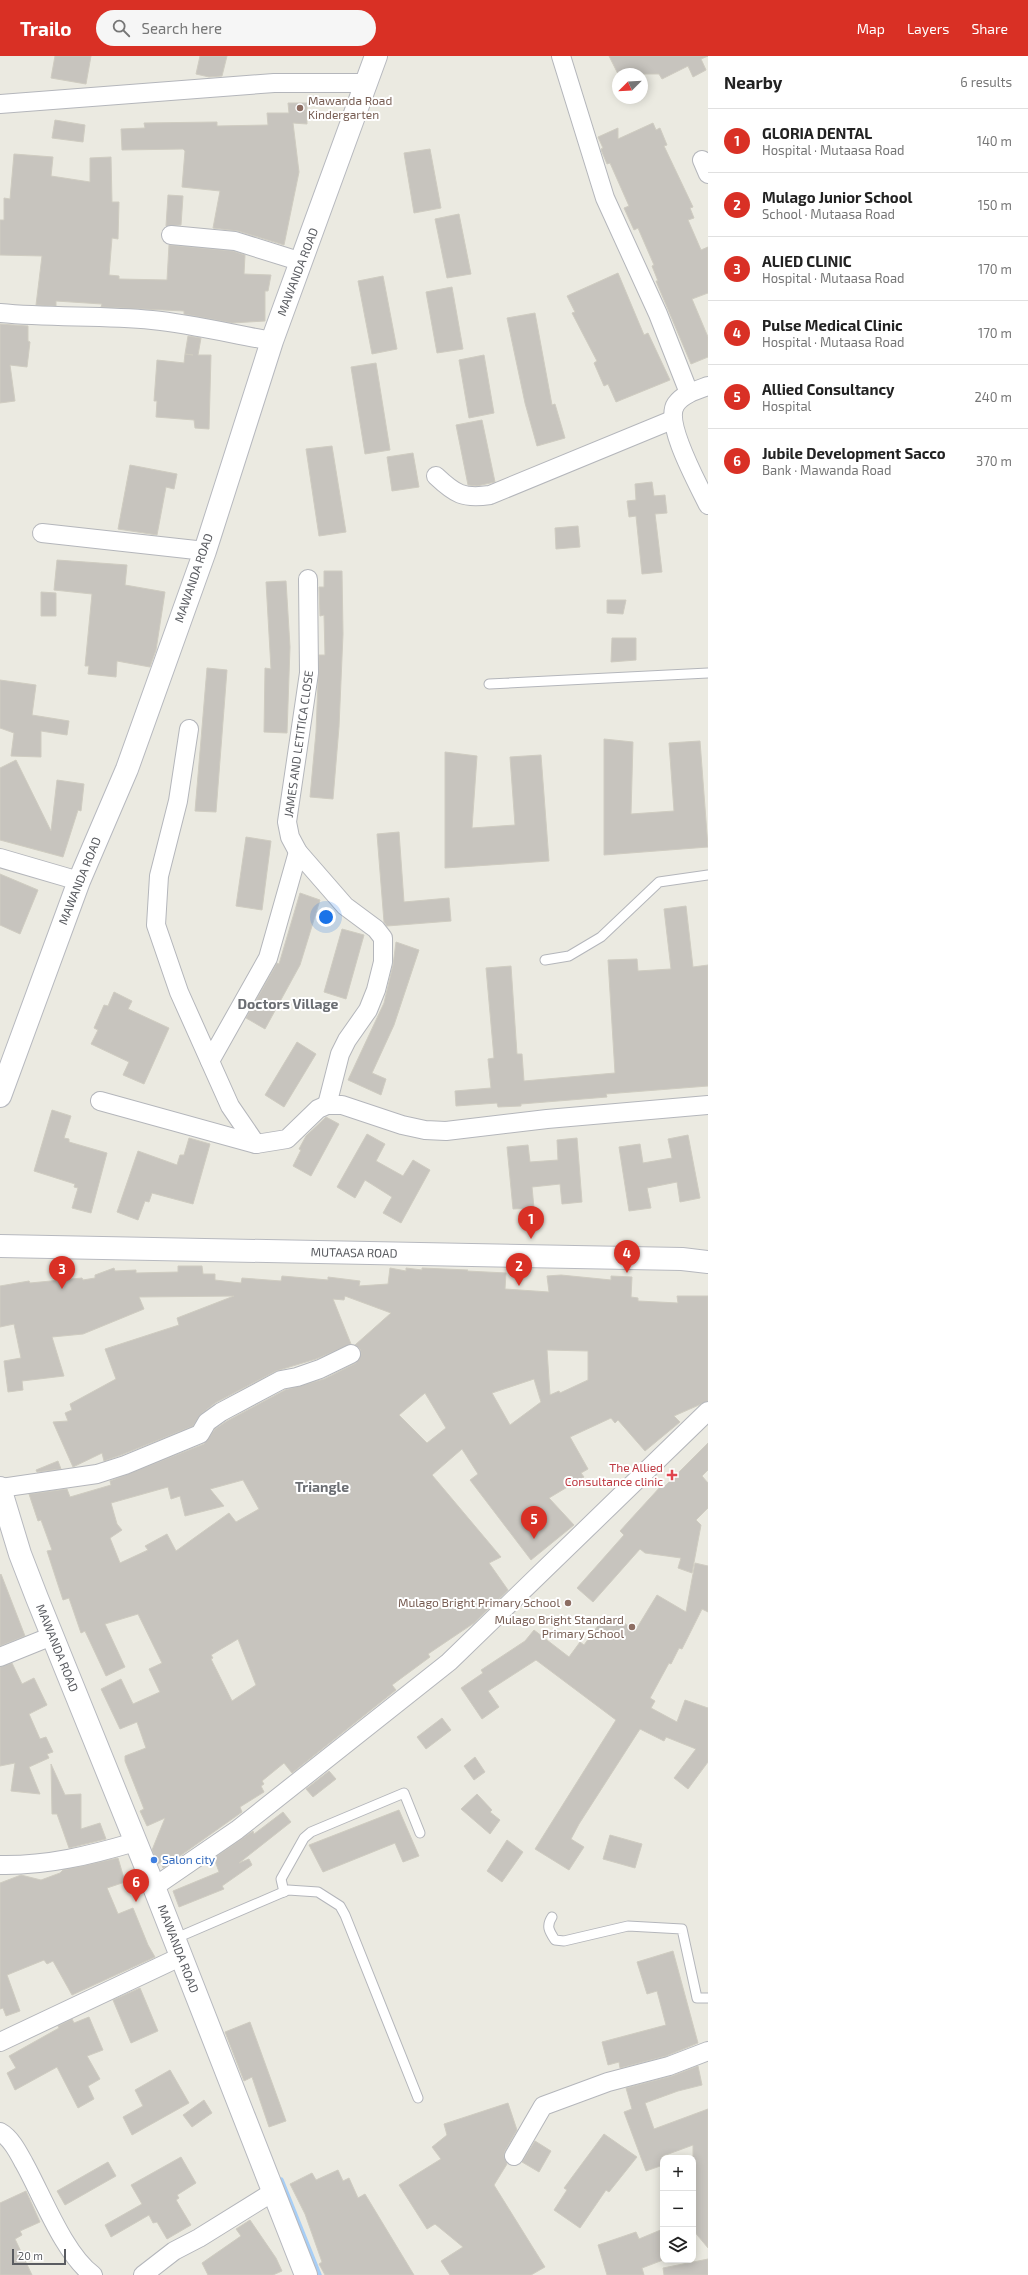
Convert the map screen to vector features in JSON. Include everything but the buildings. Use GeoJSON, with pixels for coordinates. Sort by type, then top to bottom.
{"type":"FeatureCollection","features":[{"type":"Feature","properties":{"kind":"street","name":"MAWANDA ROAD"},"geometry":{"type":"LineString","coordinates":[[0,1096],[79,881],[127,769],[205,551],[272,341],[376,56]]}},
{"type":"Feature","properties":{"kind":"street"},"geometry":{"type":"LineString","coordinates":[[561,56],[605,198],[658,314],[689,394]]}},
{"type":"Feature","properties":{"kind":"street"},"geometry":{"type":"LineString","coordinates":[[0,104],[274,83],[367,83]]}},
{"type":"Feature","properties":{"kind":"street"},"geometry":{"type":"LineString","coordinates":[[171,235],[235,241],[302,262]]}},
{"type":"Feature","properties":{"kind":"street"},"geometry":{"type":"LineString","coordinates":[[0,313],[45,317],[97,316],[154,320],[272,341]]}},
{"type":"Feature","properties":{"kind":"street"},"geometry":{"type":"LineString","coordinates":[[708,386],[681,398],[675,405],[672,420],[678,438],[708,505]]}},
{"type":"Feature","properties":{"kind":"street"},"geometry":{"type":"LineString","coordinates":[[436,476],[458,494],[474,497],[490,495],[672,420]]}},
{"type":"Feature","properties":{"kind":"street"},"geometry":{"type":"LineString","coordinates":[[42,533],[205,551]]}},
{"type":"Feature","properties":{"kind":"street","name":"JAMES AND LETITICA CLOSE"},"geometry":{"type":"LineString","coordinates":[[294,845],[287,822],[309,673],[308,579]]}},
{"type":"Feature","properties":{"kind":"street"},"geometry":{"type":"LineString","coordinates":[[190,729],[178,801],[158,882],[156,925],[179,992],[230,1106],[256,1144]]}},
{"type":"Feature","properties":{"kind":"street"},"geometry":{"type":"LineString","coordinates":[[210,1061],[268,958],[294,845]]}},
{"type":"Feature","properties":{"kind":"street"},"geometry":{"type":"LineString","coordinates":[[294,845],[345,906],[376,929],[383,938],[384,949],[376,990],[368,1010],[347,1040],[340,1054],[327,1105]]}},
{"type":"Feature","properties":{"kind":"street"},"geometry":{"type":"LineString","coordinates":[[0,858],[79,881]]}},
{"type":"Feature","properties":{"kind":"street"},"geometry":{"type":"LineString","coordinates":[[100,1101],[256,1144],[287,1139],[312,1113],[327,1105],[342,1105],[402,1125],[425,1130],[446,1131],[547,1119],[708,1105]]}},
{"type":"Feature","properties":{"kind":"street","name":"MUTAASA ROAD"},"geometry":{"type":"LineString","coordinates":[[0,1246],[682,1259],[708,1262]]}},
{"type":"Feature","properties":{"kind":"street"},"geometry":{"type":"LineString","coordinates":[[0,1488],[97,1474],[125,1465],[200,1434],[207,1422],[217,1415],[281,1380],[297,1377],[320,1369],[350,1354]]}},
{"type":"Feature","properties":{"kind":"street"},"geometry":{"type":"LineString","coordinates":[[154,1887],[237,1830],[449,1662],[708,1411]]}},
{"type":"Feature","properties":{"kind":"street","name":"MAWANDA ROAD"},"geometry":{"type":"LineString","coordinates":[[0,1488],[20,1554],[154,1887],[306,2275]]}},
{"type":"Feature","properties":{"kind":"street"},"geometry":{"type":"LineString","coordinates":[[0,1657],[52,1636]]}},
{"type":"Feature","properties":{"kind":"street"},"geometry":{"type":"LineString","coordinates":[[0,1865],[20,1865],[90,1856],[135,1842]]}},
{"type":"Feature","properties":{"kind":"street"},"geometry":{"type":"LineString","coordinates":[[0,2042],[177,1948]]}},
{"type":"Feature","properties":{"kind":"street"},"geometry":{"type":"LineString","coordinates":[[514,2156],[543,2106],[608,2082],[669,2066],[708,2051]]}},
{"type":"Feature","properties":{"kind":"street"},"geometry":{"type":"LineString","coordinates":[[0,2132],[17,2151],[63,2236],[88,2272]]}},
{"type":"Feature","properties":{"kind":"street"},"geometry":{"type":"LineString","coordinates":[[143,2275],[174,2250],[199,2238],[273,2192]]}},
{"type":"Feature","properties":{"kind":"lane"},"geometry":{"type":"LineString","coordinates":[[489,684],[708,673]]}},
{"type":"Feature","properties":{"kind":"lane"},"geometry":{"type":"LineString","coordinates":[[545,960],[569,956],[601,937],[659,882],[708,875]]}},
{"type":"Feature","properties":{"kind":"lane"},"geometry":{"type":"LineString","coordinates":[[284,1892],[281,1879],[304,1838],[311,1832],[404,1793],[420,1833]]}},
{"type":"Feature","properties":{"kind":"lane"},"geometry":{"type":"LineString","coordinates":[[177,1948],[284,1892],[301,1890],[318,1892],[340,1906],[418,2098]]}},
{"type":"Feature","properties":{"kind":"lane"},"geometry":{"type":"LineString","coordinates":[[552,1917],[549,1922],[549,1931],[555,1940],[564,1941],[628,1926],[682,1929],[697,1998],[708,1998]]}},
{"type":"Feature","properties":{"kind":"waterway"},"geometry":{"type":"LineString","coordinates":[[281,2180],[319,2275]]}},
{"type":"Feature","properties":{"kind":"place","name":"Mawanda Road Kindergarten"},"geometry":{"type":"Point","coordinates":[300,108]}},
{"type":"Feature","properties":{"kind":"place","name":"GLORIA DENTAL"},"geometry":{"type":"Point","coordinates":[531,1239]}},
{"type":"Feature","properties":{"kind":"place","name":"Pulse Medical Clinic"},"geometry":{"type":"Point","coordinates":[627,1273]}},
{"type":"Feature","properties":{"kind":"place","name":"Mulago Junior School"},"geometry":{"type":"Point","coordinates":[519,1286]}},
{"type":"Feature","properties":{"kind":"place","name":"ALIED CLINIC"},"geometry":{"type":"Point","coordinates":[62,1289]}},
{"type":"Feature","properties":{"kind":"place","name":"The Allied Consultance clinic"},"geometry":{"type":"Point","coordinates":[672,1475]}},
{"type":"Feature","properties":{"kind":"place","name":"Allied Consultancy"},"geometry":{"type":"Point","coordinates":[534,1539]}},
{"type":"Feature","properties":{"kind":"place","name":"Mulago Bright Primary School"},"geometry":{"type":"Point","coordinates":[568,1603]}},
{"type":"Feature","properties":{"kind":"place","name":"Mulago Bright Standard Primary School"},"geometry":{"type":"Point","coordinates":[632,1627]}},
{"type":"Feature","properties":{"kind":"place","name":"Salon city"},"geometry":{"type":"Point","coordinates":[154,1860]}},
{"type":"Feature","properties":{"kind":"place","name":"Jubile Development Sacco"},"geometry":{"type":"Point","coordinates":[136,1902]}},
{"type":"Feature","properties":{"kind":"district","name":"Doctors Village"},"geometry":{"type":"Point","coordinates":[288,1004]}},
{"type":"Feature","properties":{"kind":"district","name":"Triangle"},"geometry":{"type":"Point","coordinates":[322,1487]}}]}
